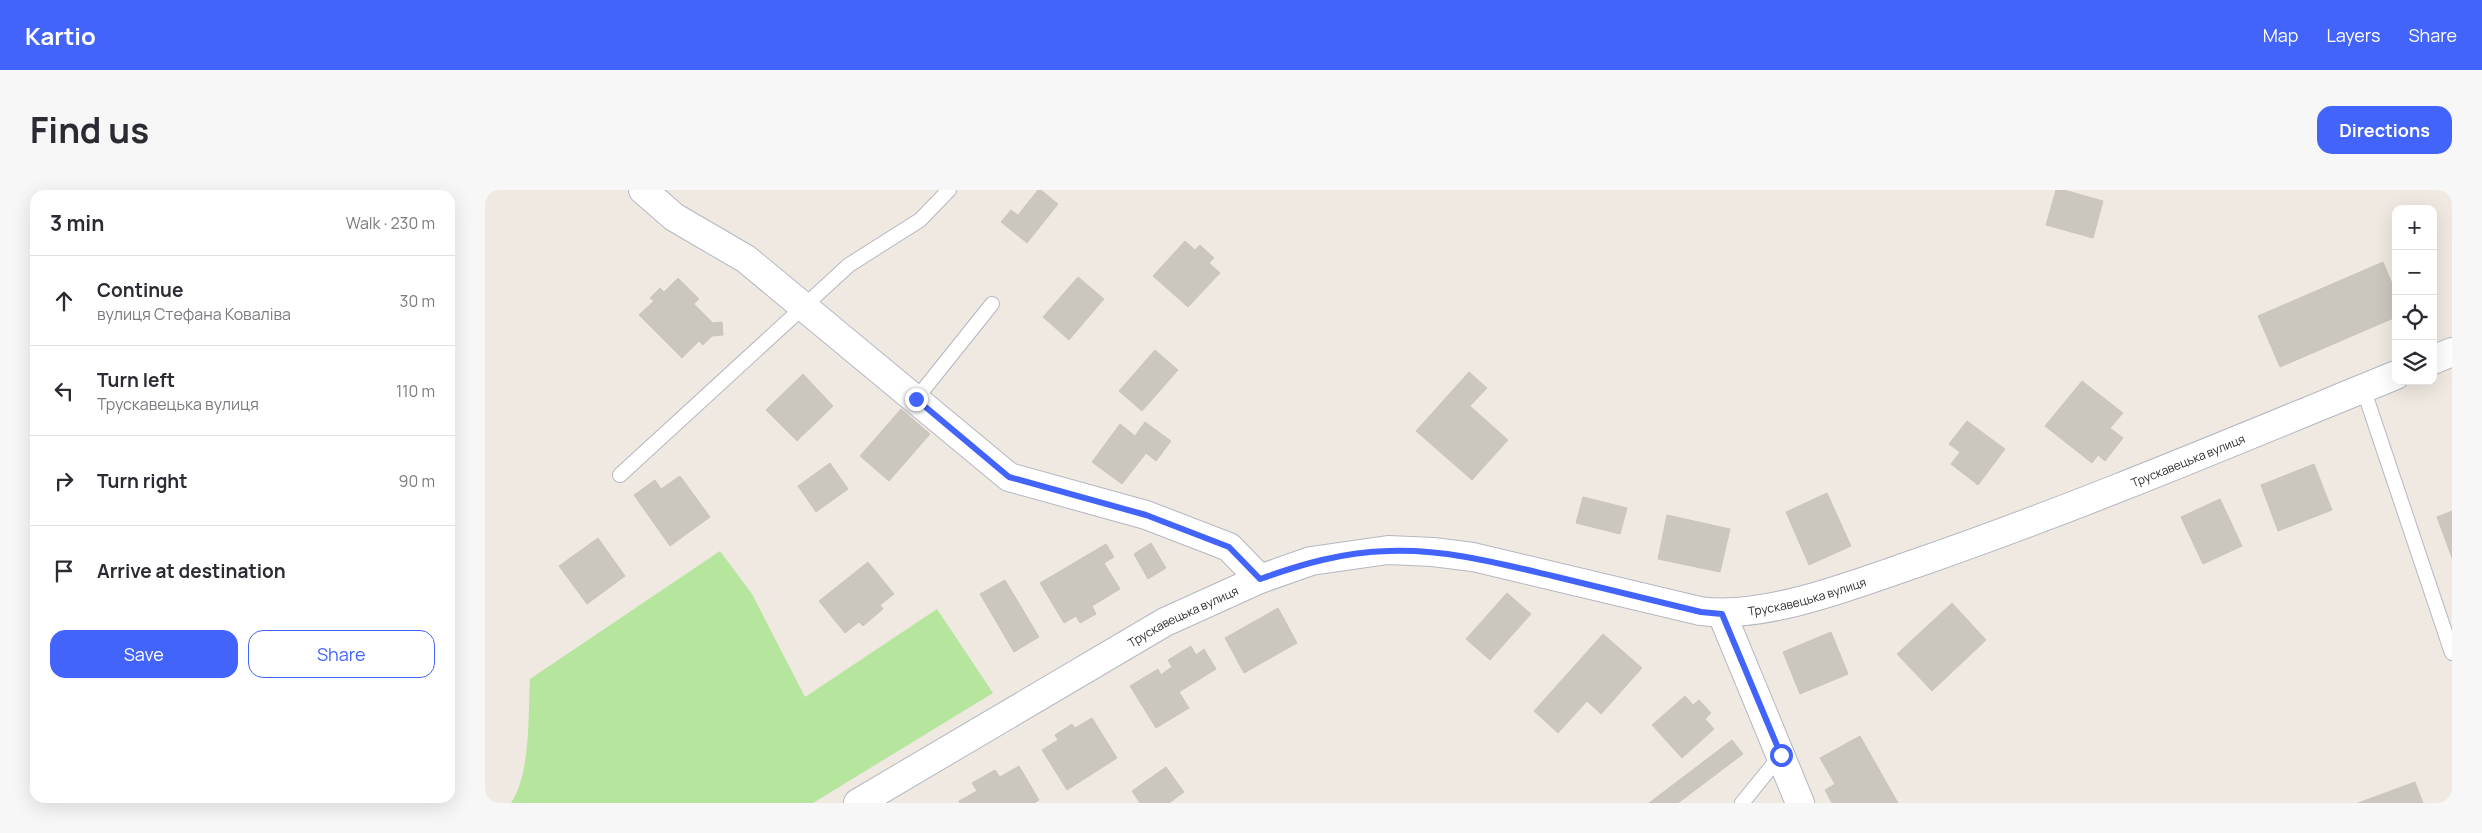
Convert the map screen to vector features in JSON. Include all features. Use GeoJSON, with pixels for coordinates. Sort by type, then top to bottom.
{"type":"FeatureCollection","features":[{"type":"Feature","properties":{"kind":"main road"},"geometry":{"type":"LineString","coordinates":[[643,190],[674,217],[746,260],[1009,477],[1146,515],[1229,547],[1260,579]]}},
{"type":"Feature","properties":{"kind":"main road"},"geometry":{"type":"LineString","coordinates":[[2437,358],[2452,352]]}},
{"type":"Feature","properties":{"kind":"main road","name":"Трускавецька вулиця"},"geometry":{"type":"LineString","coordinates":[[870,800],[1165,622],[1260,579],[1311,561],[1388,550],[1433,552],[1473,557],[1701,612],[1722,614],[1785,604],[1835,592],[1983,540],[2392,377]]}},
{"type":"Feature","properties":{"kind":"main road"},"geometry":{"type":"LineString","coordinates":[[1722,614],[1800,803]]}},
{"type":"Feature","properties":{"kind":"lane"},"geometry":{"type":"LineString","coordinates":[[620,475],[849,266],[919,220],[949,190]]}},
{"type":"Feature","properties":{"kind":"lane"},"geometry":{"type":"LineString","coordinates":[[916,399],[992,304]]}},
{"type":"Feature","properties":{"kind":"lane"},"geometry":{"type":"LineString","coordinates":[[2363,388],[2452,653]]}},
{"type":"Feature","properties":{"kind":"lane"},"geometry":{"type":"LineString","coordinates":[[1742,803],[1781,755]]}},
{"type":"Feature","properties":{"kind":"green space"},"geometry":{"type":"Polygon","coordinates":[[[720,551],[752,594],[805,697],[937,609],[993,693],[813,803],[511,803],[522,776],[525,760],[530,679],[720,551]]]}},
{"type":"Feature","properties":{"kind":"building"},"geometry":{"type":"Polygon","coordinates":[[[1038,190],[1041,190],[1058,204],[1027,243],[1001,222],[1011,210],[1018,215],[1038,190]]]}},
{"type":"Feature","properties":{"kind":"building"},"geometry":{"type":"Polygon","coordinates":[[[2056,190],[2064,190],[2103,201],[2093,238],[2046,225],[2056,190]]]}},
{"type":"Feature","properties":{"kind":"building"},"geometry":{"type":"Polygon","coordinates":[[[1185,241],[1195,250],[1200,245],[1214,258],[1209,263],[1220,273],[1188,307],[1153,276],[1185,241]]]}},
{"type":"Feature","properties":{"kind":"building"},"geometry":{"type":"Polygon","coordinates":[[[2383,262],[2392,283],[2392,319],[2280,367],[2258,316],[2383,262]]]}},
{"type":"Feature","properties":{"kind":"building"},"geometry":{"type":"Polygon","coordinates":[[[1078,277],[1104,299],[1069,340],[1043,317],[1078,277]]]}},
{"type":"Feature","properties":{"kind":"building"},"geometry":{"type":"Polygon","coordinates":[[[678,278],[699,299],[694,304],[713,323],[722,322],[723,335],[712,336],[703,345],[699,341],[682,358],[639,315],[654,301],[650,298],[660,288],[664,292],[678,278]]]}},
{"type":"Feature","properties":{"kind":"building"},"geometry":{"type":"Polygon","coordinates":[[[1155,350],[1178,370],[1142,411],[1119,391],[1155,350]]]}},
{"type":"Feature","properties":{"kind":"building"},"geometry":{"type":"Polygon","coordinates":[[[1469,372],[1487,388],[1470,406],[1508,440],[1472,480],[1416,431],[1469,372]]]}},
{"type":"Feature","properties":{"kind":"building"},"geometry":{"type":"Polygon","coordinates":[[[803,374],[833,406],[797,441],[766,410],[803,374]]]}},
{"type":"Feature","properties":{"kind":"building"},"geometry":{"type":"Polygon","coordinates":[[[2082,381],[2123,413],[2110,428],[2123,438],[2105,461],[2098,455],[2092,463],[2045,426],[2082,381]]]}},
{"type":"Feature","properties":{"kind":"building"},"geometry":{"type":"Polygon","coordinates":[[[901,409],[930,434],[889,481],[860,456],[901,409]]]}},
{"type":"Feature","properties":{"kind":"building"},"geometry":{"type":"Polygon","coordinates":[[[1967,421],[2005,449],[1978,485],[1951,464],[1960,452],[1949,444],[1967,421]]]}},
{"type":"Feature","properties":{"kind":"building"},"geometry":{"type":"Polygon","coordinates":[[[1145,422],[1171,441],[1156,461],[1146,453],[1122,484],[1092,462],[1120,424],[1135,436],[1145,422]]]}},
{"type":"Feature","properties":{"kind":"building"},"geometry":{"type":"Polygon","coordinates":[[[830,463],[848,489],[816,512],[798,486],[830,463]]]}},
{"type":"Feature","properties":{"kind":"building"},"geometry":{"type":"Polygon","coordinates":[[[2314,464],[2332,510],[2278,531],[2261,485],[2314,464]]]}},
{"type":"Feature","properties":{"kind":"building"},"geometry":{"type":"Polygon","coordinates":[[[680,476],[710,517],[670,546],[634,495],[655,480],[661,489],[680,476]]]}},
{"type":"Feature","properties":{"kind":"building"},"geometry":{"type":"Polygon","coordinates":[[[1827,493],[1851,546],[1809,565],[1786,512],[1827,493]]]}},
{"type":"Feature","properties":{"kind":"building"},"geometry":{"type":"Polygon","coordinates":[[[1583,497],[1627,508],[1620,534],[1576,523],[1583,497]]]}},
{"type":"Feature","properties":{"kind":"building"},"geometry":{"type":"Polygon","coordinates":[[[2220,499],[2242,546],[2203,564],[2181,517],[2220,499]]]}},
{"type":"Feature","properties":{"kind":"building"},"geometry":{"type":"Polygon","coordinates":[[[2452,511],[2452,558],[2437,517],[2452,511]]]}},
{"type":"Feature","properties":{"kind":"building"},"geometry":{"type":"Polygon","coordinates":[[[1667,515],[1730,529],[1720,572],[1658,559],[1667,515]]]}},
{"type":"Feature","properties":{"kind":"building"},"geometry":{"type":"Polygon","coordinates":[[[598,538],[625,576],[587,604],[559,566],[598,538]]]}},
{"type":"Feature","properties":{"kind":"building"},"geometry":{"type":"Polygon","coordinates":[[[1151,543],[1166,568],[1148,579],[1134,554],[1151,543]]]}},
{"type":"Feature","properties":{"kind":"building"},"geometry":{"type":"Polygon","coordinates":[[[1106,544],[1114,557],[1104,563],[1120,589],[1092,606],[1096,614],[1080,623],[1076,616],[1064,623],[1040,583],[1106,544]]]}},
{"type":"Feature","properties":{"kind":"building"},"geometry":{"type":"Polygon","coordinates":[[[868,562],[894,594],[880,605],[883,609],[863,626],[859,622],[845,633],[819,601],[868,562]]]}},
{"type":"Feature","properties":{"kind":"building"},"geometry":{"type":"Polygon","coordinates":[[[1005,580],[1039,637],[1014,652],[980,594],[1005,580]]]}},
{"type":"Feature","properties":{"kind":"building"},"geometry":{"type":"Polygon","coordinates":[[[1507,593],[1531,614],[1490,660],[1466,639],[1507,593]]]}},
{"type":"Feature","properties":{"kind":"building"},"geometry":{"type":"Polygon","coordinates":[[[1952,603],[1986,640],[1932,691],[1897,654],[1952,603]]]}},
{"type":"Feature","properties":{"kind":"building"},"geometry":{"type":"Polygon","coordinates":[[[1278,608],[1297,643],[1244,673],[1225,638],[1278,608]]]}},
{"type":"Feature","properties":{"kind":"building"},"geometry":{"type":"Polygon","coordinates":[[[1831,632],[1848,674],[1800,694],[1783,652],[1831,632]]]}},
{"type":"Feature","properties":{"kind":"building"},"geometry":{"type":"Polygon","coordinates":[[[1603,634],[1642,668],[1601,714],[1587,701],[1558,733],[1534,711],[1603,634]]]}},
{"type":"Feature","properties":{"kind":"building"},"geometry":{"type":"Polygon","coordinates":[[[1191,646],[1196,655],[1204,649],[1216,669],[1179,692],[1166,671],[1172,667],[1168,660],[1191,646]]]}},
{"type":"Feature","properties":{"kind":"building"},"geometry":{"type":"Polygon","coordinates":[[[1158,669],[1161,675],[1166,671],[1189,708],[1156,728],[1130,686],[1158,669]]]}},
{"type":"Feature","properties":{"kind":"building"},"geometry":{"type":"Polygon","coordinates":[[[1685,696],[1693,705],[1699,700],[1711,713],[1705,719],[1714,729],[1682,758],[1652,725],[1685,696]]]}},
{"type":"Feature","properties":{"kind":"building"},"geometry":{"type":"Polygon","coordinates":[[[1092,718],[1117,758],[1067,790],[1042,750],[1058,740],[1055,735],[1072,724],[1075,728],[1092,718]]]}},
{"type":"Feature","properties":{"kind":"building"},"geometry":{"type":"Polygon","coordinates":[[[1860,736],[1898,803],[1832,803],[1825,790],[1835,784],[1820,758],[1860,736]]]}},
{"type":"Feature","properties":{"kind":"building"},"geometry":{"type":"Polygon","coordinates":[[[1732,740],[1743,754],[1678,803],[1649,803],[1732,740]]]}},
{"type":"Feature","properties":{"kind":"building"},"geometry":{"type":"Polygon","coordinates":[[[1019,766],[1039,800],[1034,803],[960,803],[959,801],[977,791],[972,783],[995,770],[1000,777],[1019,766]]]}},
{"type":"Feature","properties":{"kind":"building"},"geometry":{"type":"Polygon","coordinates":[[[1166,767],[1184,792],[1169,803],[1140,803],[1132,791],[1166,767]]]}},
{"type":"Feature","properties":{"kind":"building"},"geometry":{"type":"Polygon","coordinates":[[[2415,782],[2423,803],[2358,803],[2415,782]]]}},
{"type":"Feature","properties":{"kind":"route"},"geometry":{"type":"LineString","coordinates":[[916,399],[1009,477],[1146,515],[1229,547],[1260,579],[1311,561],[1351,554],[1388,550],[1433,552],[1473,557],[1701,612],[1722,614],[1781,755]]}}]}
